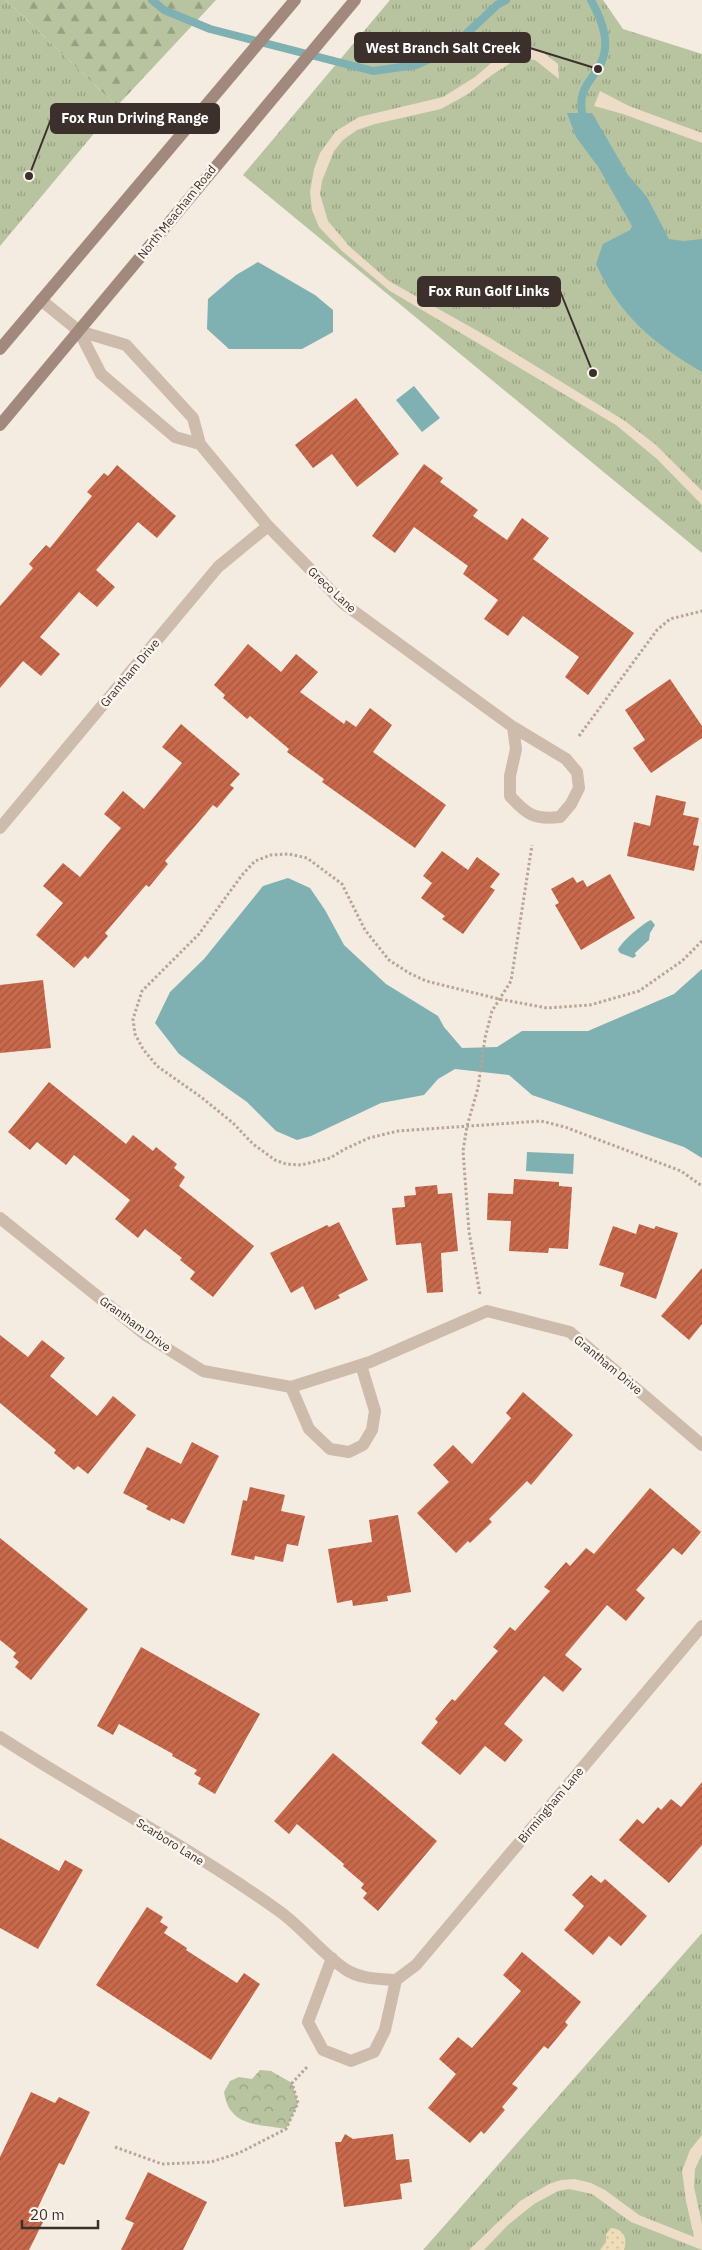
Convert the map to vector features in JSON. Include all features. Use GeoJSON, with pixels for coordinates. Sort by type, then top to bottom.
{"type":"FeatureCollection","features":[{"type":"Feature","properties":{"kind":"main road","name":"North Meacham Road"},"geometry":{"type":"LineString","coordinates":[[0,425],[274,94],[355,0]]}},
{"type":"Feature","properties":{"kind":"main road"},"geometry":{"type":"LineString","coordinates":[[0,349],[294,1]]}},
{"type":"Feature","properties":{"kind":"street"},"geometry":{"type":"LineString","coordinates":[[41,300],[79,331],[101,374],[175,437],[200,444]]}},
{"type":"Feature","properties":{"kind":"street","name":"Greco Lane"},"geometry":{"type":"LineString","coordinates":[[79,331],[126,345],[193,418],[200,444],[268,526],[344,604],[513,727],[566,759],[577,772],[579,788],[571,804],[560,817],[542,819],[524,811],[510,796],[510,776],[516,749],[513,727]]}},
{"type":"Feature","properties":{"kind":"street","name":"Grantham Drive"},"geometry":{"type":"LineString","coordinates":[[0,828],[218,567],[268,526]]}},
{"type":"Feature","properties":{"kind":"street","name":"Grantham Drive"},"geometry":{"type":"LineString","coordinates":[[0,1218],[147,1336],[203,1371],[291,1387],[361,1365],[487,1311],[570,1332],[702,1445]]}},
{"type":"Feature","properties":{"kind":"street"},"geometry":{"type":"LineString","coordinates":[[291,1387],[309,1429],[330,1449],[349,1452],[363,1445],[372,1430],[375,1411],[361,1365]]}},
{"type":"Feature","properties":{"kind":"street","name":"Birmingham Lane"},"geometry":{"type":"LineString","coordinates":[[396,1980],[416,1965],[702,1626]]}},
{"type":"Feature","properties":{"kind":"street","name":"Scarboro Lane"},"geometry":{"type":"LineString","coordinates":[[0,1737],[68,1781],[232,1880],[281,1913],[332,1958]]}},
{"type":"Feature","properties":{"kind":"street"},"geometry":{"type":"LineString","coordinates":[[332,1958],[346,1970],[369,1978],[396,1980],[385,2030],[374,2052],[352,2061],[323,2050],[308,2022],[332,1958]]}},
{"type":"Feature","properties":{"kind":"path"},"geometry":{"type":"LineString","coordinates":[[579,736],[657,630],[670,619],[702,611]]}},
{"type":"Feature","properties":{"kind":"path"},"geometry":{"type":"LineString","coordinates":[[487,1311],[478,1288],[469,1232],[463,1151],[467,1126],[478,1088],[485,1038],[492,1011],[511,981],[532,844]]}},
{"type":"Feature","properties":{"kind":"path"},"geometry":{"type":"LineString","coordinates":[[702,942],[682,961],[639,991],[590,1005],[548,1008],[499,999],[426,981],[388,960],[365,930],[342,884],[307,858],[288,854],[271,855],[255,861],[242,875],[199,934],[142,991],[133,1019],[134,1034],[142,1049],[157,1066],[208,1102],[233,1123],[253,1144],[275,1160],[286,1164],[301,1165],[330,1158],[369,1138],[398,1131],[541,1121],[565,1127],[681,1171],[702,1186]]}},
{"type":"Feature","properties":{"kind":"path"},"geometry":{"type":"LineString","coordinates":[[116,2146],[162,2164],[211,2162],[239,2152],[286,2129],[298,2103],[292,2083],[308,2066]]}},
{"type":"Feature","properties":{"kind":"green space"},"geometry":{"type":"Polygon","coordinates":[[[0,0],[6,0],[117,106],[0,246],[0,0]]]}},
{"type":"Feature","properties":{"kind":"green space"},"geometry":{"type":"Polygon","coordinates":[[[6,0],[216,0],[117,106],[6,0]]]}},
{"type":"Feature","properties":{"kind":"green space"},"geometry":{"type":"Polygon","coordinates":[[[390,0],[603,0],[623,29],[702,54],[702,553],[243,175],[390,0]]]}},
{"type":"Feature","properties":{"kind":"green space"},"geometry":{"type":"Polygon","coordinates":[[[702,1933],[702,2250],[423,2250],[702,1933]]]}},
{"type":"Feature","properties":{"kind":"green space"},"geometry":{"type":"Polygon","coordinates":[[[260,2070],[271,2071],[292,2083],[298,2103],[286,2129],[246,2122],[232,2112],[227,2103],[224,2092],[230,2081],[239,2077],[252,2079],[260,2070]]]}},
{"type":"Feature","properties":{"kind":"sand"},"geometry":{"type":"Polygon","coordinates":[[[611,2228],[619,2230],[624,2235],[624,2250],[600,2250],[606,2242],[606,2234],[611,2228]]]}},
{"type":"Feature","properties":{"kind":"shaded area"},"geometry":{"type":"Polygon","coordinates":[[[530,48],[544,53],[558,64],[559,79],[535,60],[524,59],[512,62],[468,94],[441,109],[375,124],[357,130],[343,140],[334,151],[322,181],[320,194],[328,221],[350,247],[389,281],[490,338],[625,421],[656,445],[702,491],[702,505],[657,459],[616,425],[390,291],[342,251],[319,227],[312,210],[310,192],[314,169],[320,153],[336,131],[359,117],[443,97],[475,77],[497,58],[517,50],[530,48]]]}},
{"type":"Feature","properties":{"kind":"shaded area"},"geometry":{"type":"Polygon","coordinates":[[[600,91],[629,106],[702,133],[702,143],[623,114],[594,106],[600,91]]]}},
{"type":"Feature","properties":{"kind":"shaded area"},"geometry":{"type":"Polygon","coordinates":[[[702,2135],[702,2154],[695,2169],[694,2187],[702,2224],[702,2250],[631,2222],[592,2194],[569,2189],[558,2191],[534,2204],[508,2225],[484,2250],[469,2250],[520,2201],[549,2184],[561,2180],[575,2179],[591,2183],[605,2190],[639,2215],[694,2237],[682,2171],[690,2150],[702,2135]]]}},
{"type":"Feature","properties":{"kind":"water"},"geometry":{"type":"Polygon","coordinates":[[[567,113],[592,113],[628,175],[647,197],[669,239],[683,241],[702,239],[702,372],[668,350],[640,327],[627,313],[605,282],[596,264],[603,244],[630,230],[632,226],[599,168],[576,137],[567,113]]]}},
{"type":"Feature","properties":{"kind":"water"},"geometry":{"type":"Polygon","coordinates":[[[258,262],[315,295],[333,310],[333,332],[302,349],[229,349],[207,329],[208,299],[236,275],[258,262]]]}},
{"type":"Feature","properties":{"kind":"water"},"geometry":{"type":"Polygon","coordinates":[[[414,386],[440,418],[422,432],[396,400],[414,386]]]}},
{"type":"Feature","properties":{"kind":"water"},"geometry":{"type":"Polygon","coordinates":[[[288,878],[310,888],[325,910],[344,945],[386,984],[438,1016],[444,1027],[462,1048],[497,1047],[522,1031],[588,1031],[674,994],[702,969],[702,1158],[684,1147],[532,1095],[509,1075],[455,1069],[438,1079],[424,1095],[381,1103],[311,1136],[297,1140],[276,1131],[247,1102],[179,1054],[155,1023],[170,992],[204,959],[263,886],[288,878]]]}},
{"type":"Feature","properties":{"kind":"water"},"geometry":{"type":"Polygon","coordinates":[[[651,920],[655,925],[650,933],[649,940],[635,953],[636,956],[633,958],[620,953],[618,950],[623,943],[651,920]]]}},
{"type":"Feature","properties":{"kind":"water"},"geometry":{"type":"Polygon","coordinates":[[[527,1152],[574,1154],[573,1174],[526,1171],[527,1152]]]}},
{"type":"Feature","properties":{"kind":"building"},"geometry":{"type":"Polygon","coordinates":[[[356,398],[399,454],[357,487],[332,454],[313,468],[295,445],[356,398]]]}},
{"type":"Feature","properties":{"kind":"building"},"geometry":{"type":"Polygon","coordinates":[[[424,464],[443,478],[440,482],[478,510],[473,516],[507,540],[522,518],[549,538],[533,559],[634,633],[588,695],[565,677],[579,657],[523,616],[508,636],[484,619],[498,600],[463,574],[468,566],[414,527],[395,553],[372,536],[424,464]]]}},
{"type":"Feature","properties":{"kind":"building"},"geometry":{"type":"Polygon","coordinates":[[[117,465],[176,516],[157,538],[138,522],[96,570],[115,587],[97,607],[79,592],[40,637],[60,654],[41,676],[23,661],[0,688],[0,606],[33,568],[29,564],[46,545],[50,548],[92,496],[87,492],[104,473],[108,476],[117,465]]]}},
{"type":"Feature","properties":{"kind":"building"},"geometry":{"type":"Polygon","coordinates":[[[248,644],[281,672],[296,654],[318,672],[300,692],[344,724],[346,720],[356,727],[370,708],[392,725],[373,752],[446,805],[415,848],[322,782],[324,779],[287,752],[289,749],[250,716],[247,719],[223,698],[225,695],[214,685],[248,644]]]}},
{"type":"Feature","properties":{"kind":"building"},"geometry":{"type":"Polygon","coordinates":[[[670,679],[702,726],[702,738],[651,773],[633,748],[645,740],[625,710],[670,679]]]}},
{"type":"Feature","properties":{"kind":"building"},"geometry":{"type":"Polygon","coordinates":[[[181,724],[240,774],[230,785],[234,788],[217,808],[213,805],[165,861],[168,864],[149,887],[146,885],[105,933],[108,936],[88,959],[85,956],[74,968],[36,935],[63,903],[43,886],[63,863],[80,877],[121,828],[104,814],[123,791],[144,809],[182,763],[162,747],[181,724]]]}},
{"type":"Feature","properties":{"kind":"building"},"geometry":{"type":"Polygon","coordinates":[[[656,795],[686,802],[683,815],[699,818],[693,845],[699,846],[694,871],[627,856],[634,822],[650,826],[656,795]]]}},
{"type":"Feature","properties":{"kind":"building"},"geometry":{"type":"Polygon","coordinates":[[[442,851],[468,870],[477,857],[500,874],[490,887],[495,890],[463,934],[442,919],[445,916],[421,898],[432,883],[423,876],[442,851]]]}},
{"type":"Feature","properties":{"kind":"building"},"geometry":{"type":"Polygon","coordinates":[[[610,874],[635,918],[581,950],[555,905],[559,903],[551,889],[573,877],[577,883],[583,880],[587,887],[610,874]]]}},
{"type":"Feature","properties":{"kind":"building"},"geometry":{"type":"Polygon","coordinates":[[[43,980],[51,1048],[0,1053],[0,985],[43,980]]]}},
{"type":"Feature","properties":{"kind":"building"},"geometry":{"type":"Polygon","coordinates":[[[49,1082],[126,1144],[133,1135],[153,1151],[156,1147],[177,1164],[174,1168],[185,1177],[179,1186],[254,1246],[213,1297],[190,1279],[195,1272],[180,1260],[182,1258],[145,1229],[138,1238],[115,1219],[130,1200],[74,1155],[66,1165],[37,1142],[30,1150],[8,1132],[49,1082]]]}},
{"type":"Feature","properties":{"kind":"building"},"geometry":{"type":"Polygon","coordinates":[[[514,1179],[559,1182],[559,1186],[572,1187],[568,1249],[549,1248],[548,1253],[509,1251],[511,1221],[487,1220],[488,1193],[513,1194],[514,1179]]]}},
{"type":"Feature","properties":{"kind":"building"},"geometry":{"type":"Polygon","coordinates":[[[437,1185],[438,1194],[452,1193],[458,1251],[441,1253],[443,1292],[427,1293],[421,1243],[396,1245],[392,1208],[405,1207],[404,1196],[416,1195],[415,1187],[437,1185]]]}},
{"type":"Feature","properties":{"kind":"building"},"geometry":{"type":"Polygon","coordinates":[[[339,1222],[368,1280],[338,1295],[340,1298],[315,1310],[303,1286],[291,1293],[270,1253],[327,1225],[329,1227],[339,1222]]]}},
{"type":"Feature","properties":{"kind":"building"},"geometry":{"type":"Polygon","coordinates":[[[639,1224],[654,1229],[656,1226],[678,1233],[656,1299],[620,1286],[624,1273],[599,1265],[613,1226],[636,1234],[639,1224]]]}},
{"type":"Feature","properties":{"kind":"building"},"geometry":{"type":"Polygon","coordinates":[[[702,1268],[702,1324],[689,1340],[661,1316],[702,1268]]]}},
{"type":"Feature","properties":{"kind":"building"},"geometry":{"type":"Polygon","coordinates":[[[0,1335],[28,1357],[42,1340],[65,1358],[50,1376],[97,1416],[113,1396],[136,1415],[88,1474],[78,1466],[74,1470],[54,1453],[56,1450],[0,1403],[0,1335]]]}},
{"type":"Feature","properties":{"kind":"building"},"geometry":{"type":"Polygon","coordinates":[[[523,1392],[573,1435],[531,1485],[527,1481],[489,1519],[492,1522],[470,1543],[468,1541],[456,1553],[417,1513],[449,1482],[433,1465],[453,1445],[472,1464],[511,1418],[506,1413],[523,1392]]]}},
{"type":"Feature","properties":{"kind":"building"},"geometry":{"type":"Polygon","coordinates":[[[192,1442],[219,1456],[184,1524],[171,1518],[170,1521],[146,1509],[148,1506],[123,1493],[147,1447],[181,1464],[192,1442]]]}},
{"type":"Feature","properties":{"kind":"building"},"geometry":{"type":"Polygon","coordinates":[[[250,1487],[285,1495],[281,1511],[305,1516],[298,1546],[287,1544],[283,1562],[255,1556],[254,1560],[231,1555],[243,1500],[247,1501],[250,1487]]]}},
{"type":"Feature","properties":{"kind":"building"},"geometry":{"type":"Polygon","coordinates":[[[650,1488],[701,1532],[682,1555],[673,1548],[636,1590],[645,1598],[626,1621],[607,1605],[565,1655],[582,1669],[563,1692],[544,1676],[504,1724],[523,1740],[505,1762],[485,1746],[460,1775],[421,1743],[438,1722],[435,1719],[452,1699],[455,1701],[498,1651],[493,1647],[510,1627],[515,1631],[550,1591],[544,1587],[566,1562],[570,1566],[586,1548],[594,1554],[650,1488]]]}},
{"type":"Feature","properties":{"kind":"building"},"geometry":{"type":"Polygon","coordinates":[[[398,1515],[411,1592],[387,1596],[388,1601],[353,1606],[352,1600],[337,1603],[328,1549],[372,1542],[369,1520],[398,1515]]]}},
{"type":"Feature","properties":{"kind":"building"},"geometry":{"type":"Polygon","coordinates":[[[0,1538],[88,1609],[31,1680],[15,1667],[19,1662],[13,1657],[16,1653],[0,1640],[0,1538]]]}},
{"type":"Feature","properties":{"kind":"building"},"geometry":{"type":"Polygon","coordinates":[[[141,1647],[260,1714],[215,1794],[198,1784],[201,1778],[194,1774],[197,1770],[172,1756],[173,1754],[119,1724],[113,1735],[97,1726],[141,1647]]]}},
{"type":"Feature","properties":{"kind":"building"},"geometry":{"type":"Polygon","coordinates":[[[333,1753],[437,1841],[378,1911],[363,1898],[367,1893],[361,1888],[364,1884],[343,1866],[344,1864],[297,1824],[289,1834],[274,1821],[333,1753]]]}},
{"type":"Feature","properties":{"kind":"building"},"geometry":{"type":"Polygon","coordinates":[[[702,1782],[702,1845],[669,1883],[619,1840],[637,1819],[643,1824],[658,1807],[661,1810],[671,1799],[681,1807],[702,1782]]]}},
{"type":"Feature","properties":{"kind":"building"},"geometry":{"type":"Polygon","coordinates":[[[0,1838],[59,1871],[65,1860],[83,1870],[38,1949],[0,1928],[0,1838]]]}},
{"type":"Feature","properties":{"kind":"building"},"geometry":{"type":"Polygon","coordinates":[[[591,1875],[601,1883],[605,1879],[647,1916],[621,1946],[609,1936],[593,1955],[564,1930],[584,1906],[572,1895],[591,1875]]]}},
{"type":"Feature","properties":{"kind":"building"},"geometry":{"type":"Polygon","coordinates":[[[147,1907],[163,1917],[160,1922],[168,1927],[164,1933],[187,1948],[186,1950],[237,1983],[244,1973],[260,1984],[211,2060],[96,1985],[147,1907]]]}},
{"type":"Feature","properties":{"kind":"building"},"geometry":{"type":"Polygon","coordinates":[[[522,1952],[581,2002],[565,2022],[568,2025],[548,2049],[544,2046],[512,2084],[518,2088],[502,2107],[505,2110],[484,2134],[481,2131],[470,2143],[428,2108],[456,2074],[439,2059],[458,2037],[472,2048],[521,1991],[503,1975],[522,1952]]]}},
{"type":"Feature","properties":{"kind":"building"},"geometry":{"type":"Polygon","coordinates":[[[31,2092],[55,2103],[59,2097],[90,2112],[64,2165],[59,2163],[33,2218],[43,2222],[29,2250],[0,2250],[0,2157],[31,2092]]]}},
{"type":"Feature","properties":{"kind":"building"},"geometry":{"type":"Polygon","coordinates":[[[345,2134],[353,2139],[393,2134],[396,2160],[409,2159],[412,2182],[400,2184],[402,2199],[344,2207],[335,2142],[341,2142],[345,2134]]]}},
{"type":"Feature","properties":{"kind":"building"},"geometry":{"type":"Polygon","coordinates":[[[148,2172],[207,2202],[183,2250],[121,2250],[134,2223],[125,2219],[148,2172]]]}},
{"type":"Feature","properties":{"kind":"waterway"},"geometry":{"type":"LineString","coordinates":[[152,0],[164,10],[210,29],[373,71],[416,65],[449,50],[497,5],[506,0]]}},
{"type":"Feature","properties":{"kind":"waterway"},"geometry":{"type":"LineString","coordinates":[[582,113],[583,94],[602,61],[605,44],[602,26],[591,0]]}},
{"type":"Feature","properties":{"kind":"place","name":"West Branch Salt Creek"},"geometry":{"type":"Point","coordinates":[598,69]}},
{"type":"Feature","properties":{"kind":"place","name":"Fox Run Driving Range"},"geometry":{"type":"Point","coordinates":[29,176]}},
{"type":"Feature","properties":{"kind":"place","name":"Fox Run Golf Links"},"geometry":{"type":"Point","coordinates":[593,373]}}]}
